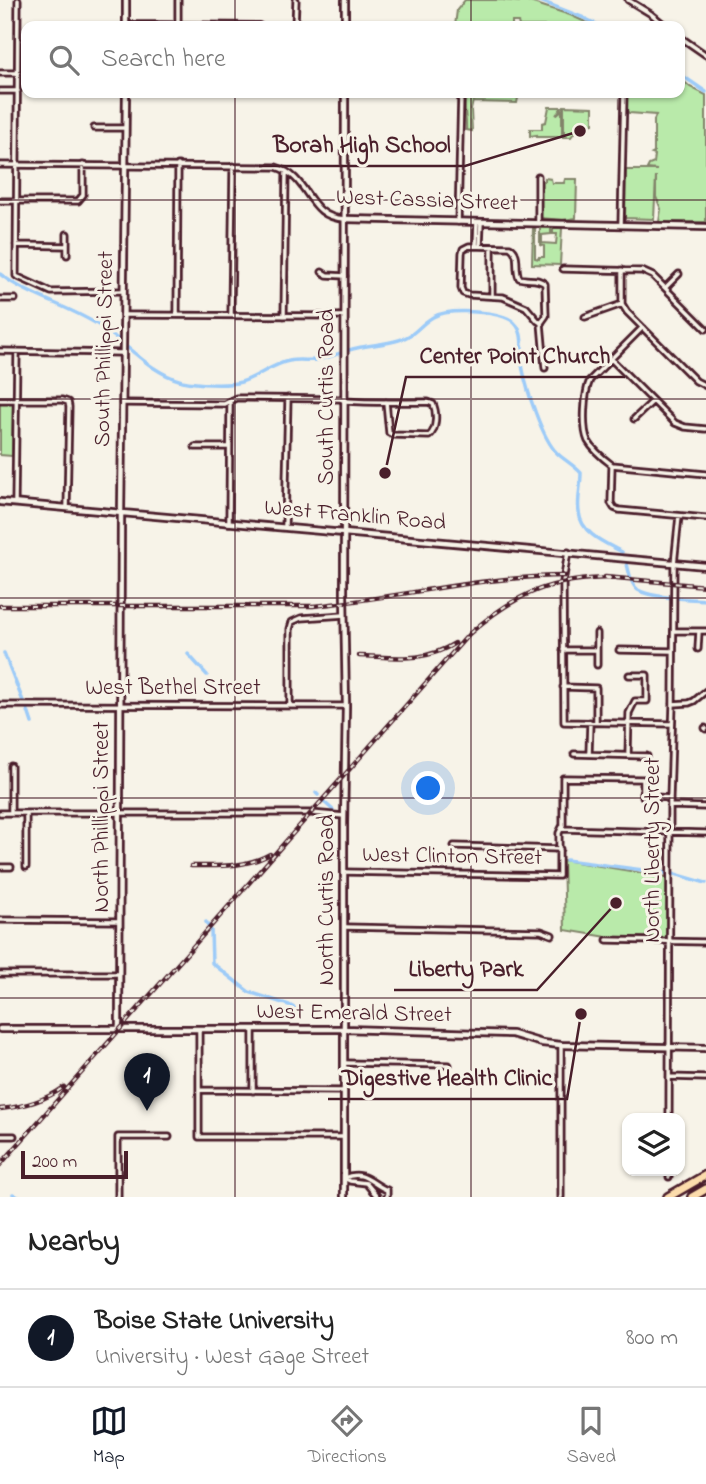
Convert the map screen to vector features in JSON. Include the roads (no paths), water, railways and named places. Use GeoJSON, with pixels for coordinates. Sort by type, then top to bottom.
{"type":"FeatureCollection","features":[{"type":"Feature","properties":{"kind":"highway"},"geometry":{"type":"LineString","coordinates":[[668,1197],[706,1175]]}},
{"type":"Feature","properties":{"kind":"highway"},"geometry":{"type":"LineString","coordinates":[[692,1197],[706,1189]]}},
{"type":"Feature","properties":{"kind":"street"},"geometry":{"type":"LineString","coordinates":[[18,0],[16,276],[51,292],[123,291]]}},
{"type":"Feature","properties":{"kind":"street"},"geometry":{"type":"LineString","coordinates":[[126,0],[126,21]]}},
{"type":"Feature","properties":{"kind":"street"},"geometry":{"type":"LineString","coordinates":[[178,0],[178,21]]}},
{"type":"Feature","properties":{"kind":"street"},"geometry":{"type":"LineString","coordinates":[[295,21],[296,0]]}},
{"type":"Feature","properties":{"kind":"street"},"geometry":{"type":"LineString","coordinates":[[345,0],[345,21]]}},
{"type":"Feature","properties":{"kind":"street"},"geometry":{"type":"LineString","coordinates":[[628,0],[660,21]]}},
{"type":"Feature","properties":{"kind":"street"},"geometry":{"type":"LineString","coordinates":[[685,40],[706,55]]}},
{"type":"Feature","properties":{"kind":"street"},"geometry":{"type":"LineString","coordinates":[[0,73],[18,73]]}},
{"type":"Feature","properties":{"kind":"street"},"geometry":{"type":"LineString","coordinates":[[0,91],[18,91]]}},
{"type":"Feature","properties":{"kind":"street","name":"South Phillippi Street"},"geometry":{"type":"LineString","coordinates":[[121,606],[126,98]]}},
{"type":"Feature","properties":{"kind":"street","name":"South Curtis Road"},"geometry":{"type":"LineString","coordinates":[[344,602],[345,98]]}},
{"type":"Feature","properties":{"kind":"street"},"geometry":{"type":"LineString","coordinates":[[458,222],[461,98]]}},
{"type":"Feature","properties":{"kind":"street"},"geometry":{"type":"LineString","coordinates":[[621,224],[624,98]]}},
{"type":"Feature","properties":{"kind":"street"},"geometry":{"type":"LineString","coordinates":[[94,128],[127,128]]}},
{"type":"Feature","properties":{"kind":"street"},"geometry":{"type":"LineString","coordinates":[[0,165],[265,166],[286,170],[284,316]]}},
{"type":"Feature","properties":{"kind":"street"},"geometry":{"type":"LineString","coordinates":[[0,201],[78,201],[83,195],[83,165]]}},
{"type":"Feature","properties":{"kind":"street"},"geometry":{"type":"LineString","coordinates":[[177,315],[178,165]]}},
{"type":"Feature","properties":{"kind":"street"},"geometry":{"type":"LineString","coordinates":[[231,315],[233,166]]}},
{"type":"Feature","properties":{"kind":"street","name":"West Cassia Street"},"geometry":{"type":"LineString","coordinates":[[286,170],[296,178],[324,214],[338,219],[706,227]]}},
{"type":"Feature","properties":{"kind":"street"},"geometry":{"type":"LineString","coordinates":[[538,176],[538,223]]}},
{"type":"Feature","properties":{"kind":"street"},"geometry":{"type":"LineString","coordinates":[[478,246],[479,222]]}},
{"type":"Feature","properties":{"kind":"street"},"geometry":{"type":"LineString","coordinates":[[67,234],[67,256]]}},
{"type":"Feature","properties":{"kind":"street"},"geometry":{"type":"LineString","coordinates":[[16,245],[67,246]]}},
{"type":"Feature","properties":{"kind":"street"},"geometry":{"type":"LineString","coordinates":[[541,323],[526,307],[503,297],[463,293],[461,253],[466,247],[512,248],[516,254],[516,273],[519,278],[541,280],[545,284],[546,316],[541,323],[545,368]]}},
{"type":"Feature","properties":{"kind":"street"},"geometry":{"type":"LineString","coordinates":[[492,247],[492,296]]}},
{"type":"Feature","properties":{"kind":"street"},"geometry":{"type":"LineString","coordinates":[[562,269],[648,272],[706,329]]}},
{"type":"Feature","properties":{"kind":"street"},"geometry":{"type":"LineString","coordinates":[[622,270],[622,304],[626,312],[696,381],[706,386]]}},
{"type":"Feature","properties":{"kind":"street","name":"South Curtis Road"},"geometry":{"type":"LineString","coordinates":[[322,272],[345,276]]}},
{"type":"Feature","properties":{"kind":"street"},"geometry":{"type":"LineString","coordinates":[[665,288],[679,274]]}},
{"type":"Feature","properties":{"kind":"street"},"geometry":{"type":"LineString","coordinates":[[0,299],[15,299]]}},
{"type":"Feature","properties":{"kind":"street"},"geometry":{"type":"LineString","coordinates":[[585,317],[622,304]]}},
{"type":"Feature","properties":{"kind":"street"},"geometry":{"type":"LineString","coordinates":[[122,315],[345,316]]}},
{"type":"Feature","properties":{"kind":"street"},"geometry":{"type":"LineString","coordinates":[[642,328],[587,386],[586,433],[592,446],[612,465],[706,474]]}},
{"type":"Feature","properties":{"kind":"street"},"geometry":{"type":"LineString","coordinates":[[0,351],[122,350]]}},
{"type":"Feature","properties":{"kind":"street"},"geometry":{"type":"LineString","coordinates":[[15,503],[17,352]]}},
{"type":"Feature","properties":{"kind":"street"},"geometry":{"type":"LineString","coordinates":[[611,359],[680,426],[706,429]]}},
{"type":"Feature","properties":{"kind":"street"},"geometry":{"type":"LineString","coordinates":[[587,371],[593,377]]}},
{"type":"Feature","properties":{"kind":"street"},"geometry":{"type":"LineString","coordinates":[[122,403],[224,404],[236,398],[428,402],[435,408],[433,433],[429,436],[388,433],[386,402]]}},
{"type":"Feature","properties":{"kind":"street"},"geometry":{"type":"LineString","coordinates":[[285,527],[288,398]]}},
{"type":"Feature","properties":{"kind":"street"},"geometry":{"type":"LineString","coordinates":[[0,400],[68,402],[67,508]]}},
{"type":"Feature","properties":{"kind":"street"},"geometry":{"type":"LineString","coordinates":[[635,419],[653,401]]}},
{"type":"Feature","properties":{"kind":"street"},"geometry":{"type":"LineString","coordinates":[[229,523],[230,402]]}},
{"type":"Feature","properties":{"kind":"street"},"geometry":{"type":"LineString","coordinates":[[195,447],[229,447]]}},
{"type":"Feature","properties":{"kind":"street"},"geometry":{"type":"LineString","coordinates":[[612,465],[611,503],[614,508],[706,518]]}},
{"type":"Feature","properties":{"kind":"street","name":"West Franklin Road"},"geometry":{"type":"LineString","coordinates":[[0,502],[706,566]]}},
{"type":"Feature","properties":{"kind":"street","name":"North Liberty Street"},"geometry":{"type":"LineString","coordinates":[[669,1113],[670,798],[674,564],[678,516]]}},
{"type":"Feature","properties":{"kind":"street"},"geometry":{"type":"LineString","coordinates":[[568,552],[563,582],[564,722],[672,724]]}},
{"type":"Feature","properties":{"kind":"street","name":"North Curtis Road"},"geometry":{"type":"LineString","coordinates":[[344,602],[344,1197]]}},
{"type":"Feature","properties":{"kind":"street","name":"North Phillippi Street"},"geometry":{"type":"LineString","coordinates":[[119,1029],[121,606]]}},
{"type":"Feature","properties":{"kind":"street"},"geometry":{"type":"LineString","coordinates":[[290,705],[292,622],[301,618],[345,615]]}},
{"type":"Feature","properties":{"kind":"street"},"geometry":{"type":"LineString","coordinates":[[674,631],[706,631]]}},
{"type":"Feature","properties":{"kind":"street"},"geometry":{"type":"LineString","coordinates":[[698,649],[699,631]]}},
{"type":"Feature","properties":{"kind":"street"},"geometry":{"type":"LineString","coordinates":[[597,633],[597,665]]}},
{"type":"Feature","properties":{"kind":"street"},"geometry":{"type":"LineString","coordinates":[[563,650],[597,650]]}},
{"type":"Feature","properties":{"kind":"street"},"geometry":{"type":"LineString","coordinates":[[619,650],[673,651]]}},
{"type":"Feature","properties":{"kind":"street"},"geometry":{"type":"LineString","coordinates":[[628,755],[629,713],[635,701],[647,701],[648,675],[629,675]]}},
{"type":"Feature","properties":{"kind":"street"},"geometry":{"type":"LineString","coordinates":[[563,687],[596,688],[596,722]]}},
{"type":"Feature","properties":{"kind":"street"},"geometry":{"type":"LineString","coordinates":[[673,704],[689,703],[706,691]]}},
{"type":"Feature","properties":{"kind":"street","name":"West Bethel Street"},"geometry":{"type":"LineString","coordinates":[[0,705],[346,706]]}},
{"type":"Feature","properties":{"kind":"street"},"geometry":{"type":"LineString","coordinates":[[589,754],[590,722]]}},
{"type":"Feature","properties":{"kind":"street"},"geometry":{"type":"LineString","coordinates":[[574,754],[647,756]]}},
{"type":"Feature","properties":{"kind":"street"},"geometry":{"type":"LineString","coordinates":[[11,766],[11,813]]}},
{"type":"Feature","properties":{"kind":"street"},"geometry":{"type":"LineString","coordinates":[[454,846],[559,849],[559,833],[563,825],[563,778],[643,779],[643,796],[670,798]]}},
{"type":"Feature","properties":{"kind":"street"},"geometry":{"type":"LineString","coordinates":[[670,806],[706,807]]}},
{"type":"Feature","properties":{"kind":"street"},"geometry":{"type":"LineString","coordinates":[[0,813],[311,813],[344,816]]}},
{"type":"Feature","properties":{"kind":"street"},"geometry":{"type":"LineString","coordinates":[[26,813],[26,867]]}},
{"type":"Feature","properties":{"kind":"street"},"geometry":{"type":"LineString","coordinates":[[561,829],[706,833]]}},
{"type":"Feature","properties":{"kind":"street","name":"West Clinton Street"},"geometry":{"type":"LineString","coordinates":[[344,872],[559,876],[559,849]]}},
{"type":"Feature","properties":{"kind":"street"},"geometry":{"type":"LineString","coordinates":[[0,867],[11,867]]}},
{"type":"Feature","properties":{"kind":"street"},"geometry":{"type":"LineString","coordinates":[[0,920],[119,921]]}},
{"type":"Feature","properties":{"kind":"street"},"geometry":{"type":"LineString","coordinates":[[345,927],[541,931],[552,935]]}},
{"type":"Feature","properties":{"kind":"street"},"geometry":{"type":"LineString","coordinates":[[607,940],[706,942]]}},
{"type":"Feature","properties":{"kind":"street"},"geometry":{"type":"LineString","coordinates":[[0,974],[119,974]]}},
{"type":"Feature","properties":{"kind":"street","name":"West Emerald Street"},"geometry":{"type":"LineString","coordinates":[[0,1028],[344,1029],[512,1034],[542,1043],[561,1045],[706,1048]]}},
{"type":"Feature","properties":{"kind":"street"},"geometry":{"type":"LineString","coordinates":[[199,1029],[199,1137],[344,1138]]}},
{"type":"Feature","properties":{"kind":"street"},"geometry":{"type":"LineString","coordinates":[[253,1029],[253,1091]]}},
{"type":"Feature","properties":{"kind":"street"},"geometry":{"type":"LineString","coordinates":[[561,1045],[561,1197]]}},
{"type":"Feature","properties":{"kind":"street"},"geometry":{"type":"LineString","coordinates":[[344,1063],[449,1065]]}},
{"type":"Feature","properties":{"kind":"street"},"geometry":{"type":"LineString","coordinates":[[669,1077],[706,1078]]}},
{"type":"Feature","properties":{"kind":"street"},"geometry":{"type":"LineString","coordinates":[[199,1090],[344,1091]]}},
{"type":"Feature","properties":{"kind":"street"},"geometry":{"type":"LineString","coordinates":[[0,1136],[14,1136]]}},
{"type":"Feature","properties":{"kind":"street"},"geometry":{"type":"LineString","coordinates":[[118,1197],[118,1137],[169,1137]]}},
{"type":"Feature","properties":{"kind":"street"},"geometry":{"type":"LineString","coordinates":[[344,1178],[351,1175],[362,1176],[387,1190],[387,1197]]}},
{"type":"Feature","properties":{"kind":"street"},"geometry":{"type":"LineString","coordinates":[[344,1178],[366,1183],[377,1196]]}},
{"type":"Feature","properties":{"kind":"street"},"geometry":{"type":"LineString","coordinates":[[377,1196],[380,1188]]}},
{"type":"Feature","properties":{"kind":"waterway"},"geometry":{"type":"LineString","coordinates":[[538,0],[590,21]]}},
{"type":"Feature","properties":{"kind":"waterway"},"geometry":{"type":"LineString","coordinates":[[685,77],[706,92]]}},
{"type":"Feature","properties":{"kind":"waterway"},"geometry":{"type":"LineString","coordinates":[[0,274],[25,289],[91,320],[160,372],[195,383],[241,382],[292,360],[321,359],[357,348],[399,340],[433,317],[449,312],[495,314],[511,320],[521,336],[525,379],[541,426],[551,446],[581,473],[578,503],[581,520],[595,537],[622,552]]}},
{"type":"Feature","properties":{"kind":"waterway"},"geometry":{"type":"LineString","coordinates":[[627,564],[634,585],[644,593],[706,600]]}},
{"type":"Feature","properties":{"kind":"waterway"},"geometry":{"type":"LineString","coordinates":[[4,653],[23,701]]}},
{"type":"Feature","properties":{"kind":"waterway"},"geometry":{"type":"LineString","coordinates":[[188,654],[207,675]]}},
{"type":"Feature","properties":{"kind":"waterway"},"geometry":{"type":"LineString","coordinates":[[27,708],[32,723]]}},
{"type":"Feature","properties":{"kind":"waterway"},"geometry":{"type":"LineString","coordinates":[[324,802],[333,810]]}},
{"type":"Feature","properties":{"kind":"waterway"},"geometry":{"type":"LineString","coordinates":[[566,860],[666,873]]}},
{"type":"Feature","properties":{"kind":"waterway"},"geometry":{"type":"LineString","coordinates":[[675,874],[706,883]]}},
{"type":"Feature","properties":{"kind":"waterway"},"geometry":{"type":"LineString","coordinates":[[206,922],[208,926]]}},
{"type":"Feature","properties":{"kind":"waterway"},"geometry":{"type":"LineString","coordinates":[[211,930],[212,963],[249,992],[289,1005],[301,1012]]}},
{"type":"Feature","properties":{"kind":"waterway"},"geometry":{"type":"LineString","coordinates":[[13,1194],[18,1197]]}},
{"type":"Feature","properties":{"kind":"railway"},"geometry":{"type":"LineString","coordinates":[[0,606],[313,606],[471,583],[566,576]]}},
{"type":"Feature","properties":{"kind":"railway"},"geometry":{"type":"LineString","coordinates":[[605,577],[706,586]]}},
{"type":"Feature","properties":{"kind":"railway"},"geometry":{"type":"LineString","coordinates":[[0,1165],[469,634],[503,608],[536,591],[572,581],[615,578]]}},
{"type":"Feature","properties":{"kind":"railway"},"geometry":{"type":"LineString","coordinates":[[359,656],[420,656],[432,654],[455,643]]}},
{"type":"Feature","properties":{"kind":"railway"},"geometry":{"type":"LineString","coordinates":[[191,866],[241,864],[270,854]]}},
{"type":"Feature","properties":{"kind":"railway"},"geometry":{"type":"LineString","coordinates":[[0,1109],[34,1102],[64,1087]]}},
{"type":"Feature","properties":{"kind":"place","name":"Borah High School"},"geometry":{"type":"Point","coordinates":[580,131]}},
{"type":"Feature","properties":{"kind":"place","name":"Center Point Church"},"geometry":{"type":"Point","coordinates":[385,473]}},
{"type":"Feature","properties":{"kind":"place","name":"Liberty Park"},"geometry":{"type":"Point","coordinates":[616,903]}},
{"type":"Feature","properties":{"kind":"place","name":"Digestive Health Clinic"},"geometry":{"type":"Point","coordinates":[581,1014]}},
{"type":"Feature","properties":{"kind":"place","name":"Boise State University"},"geometry":{"type":"Point","coordinates":[147,1111]}}]}
